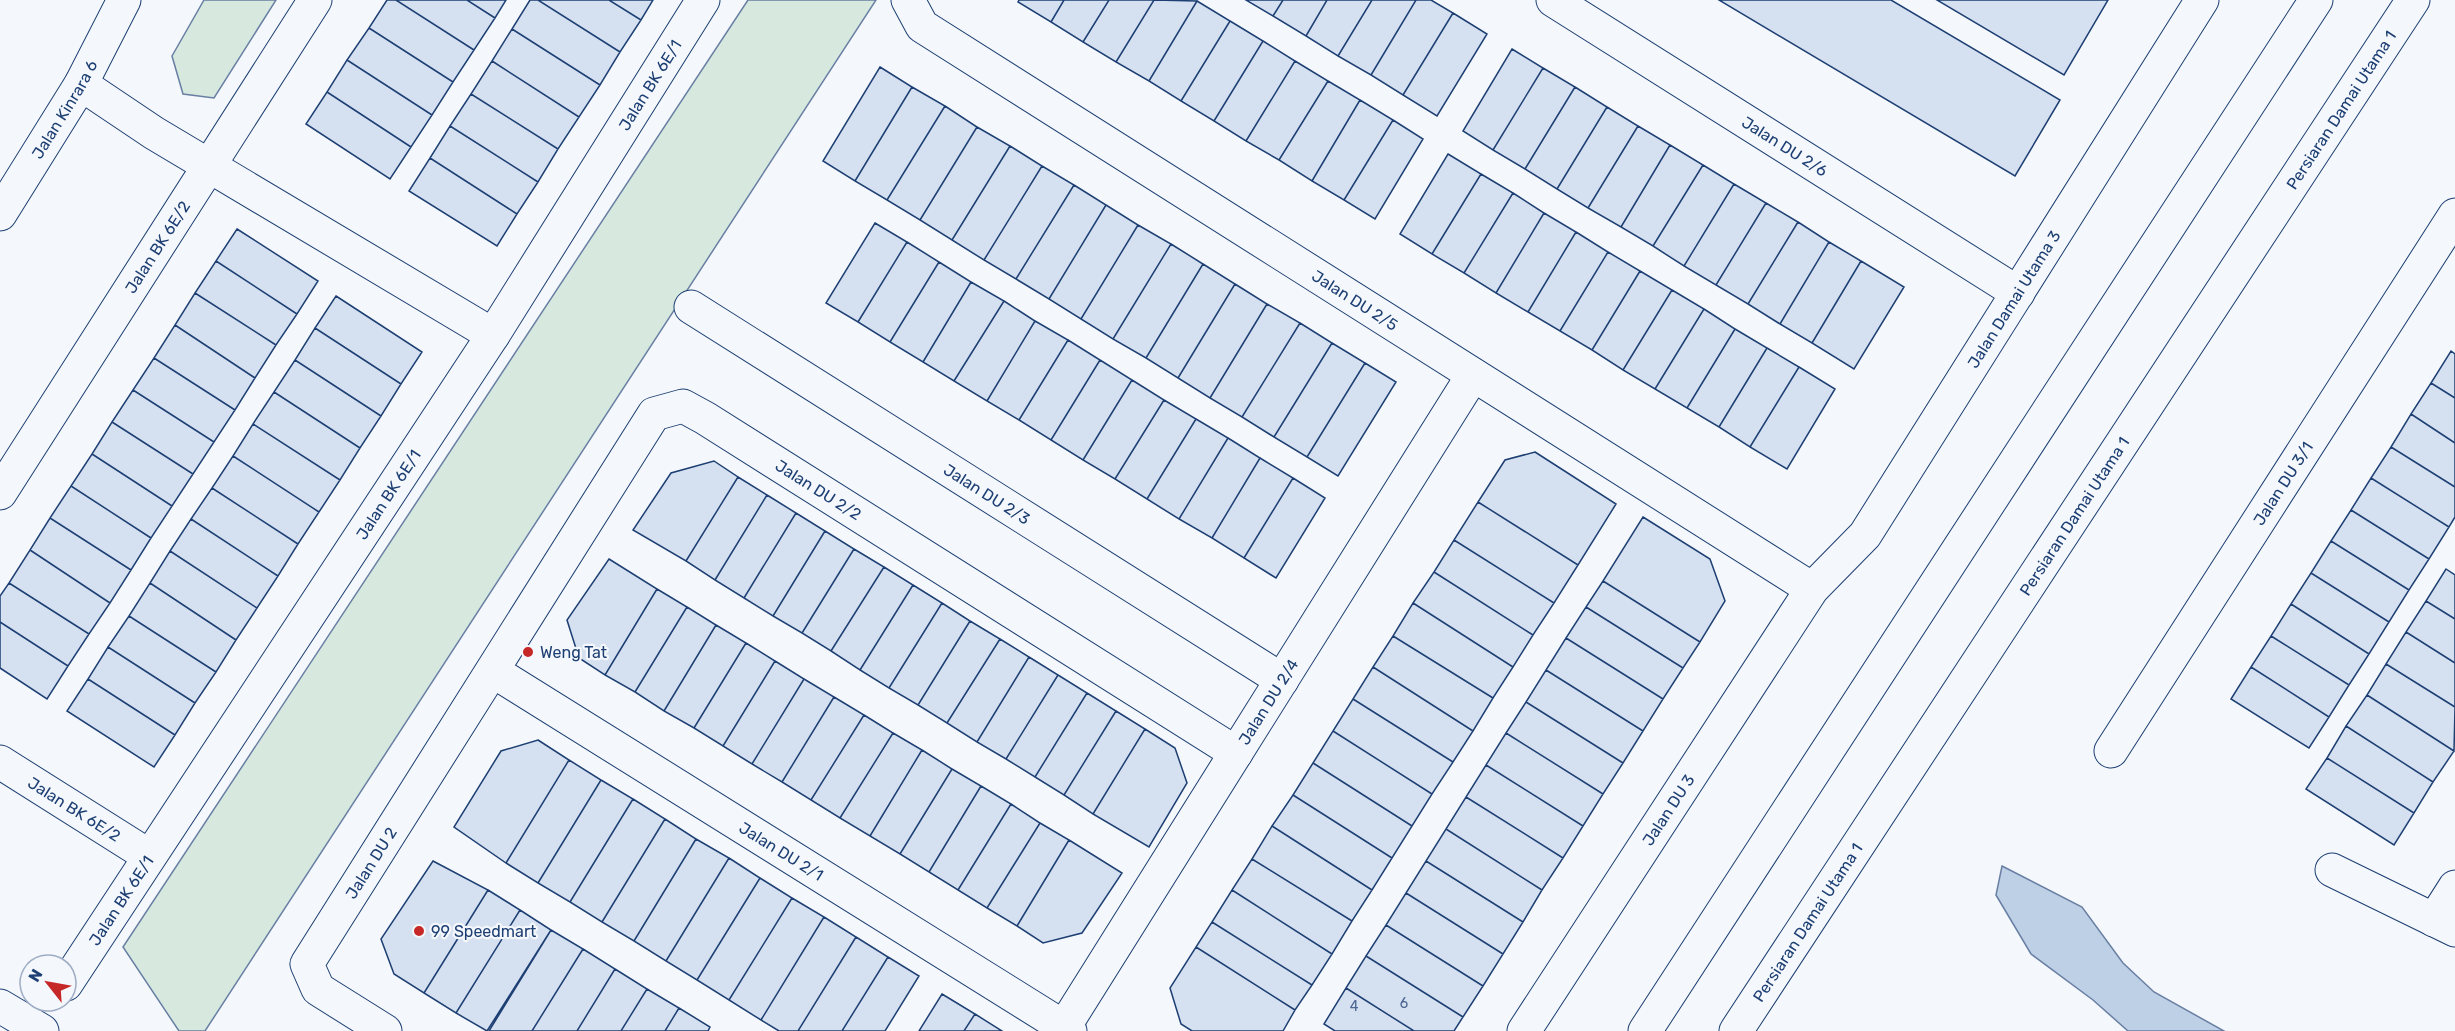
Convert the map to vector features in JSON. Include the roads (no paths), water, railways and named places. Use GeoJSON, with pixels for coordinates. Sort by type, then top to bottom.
{"type":"FeatureCollection","features":[{"type":"Feature","properties":{"kind":"street","name":"Jalan Kinrara 6"},"geometry":{"type":"LineString","coordinates":[[0,214],[81,84],[124,0]]}},
{"type":"Feature","properties":{"kind":"street","name":"Jalan BK 6E/2"},"geometry":{"type":"LineString","coordinates":[[0,493],[315,0]]}},
{"type":"Feature","properties":{"kind":"street","name":"Jalan BK 6E/1"},"geometry":{"type":"LineString","coordinates":[[78,965],[493,335],[703,0]]}},
{"type":"Feature","properties":{"kind":"street","name":"Jalan DU 2/5"},"geometry":{"type":"LineString","coordinates":[[908,0],[922,26],[1812,589]]}},
{"type":"Feature","properties":{"kind":"street","name":"Jalan DU 2/6"},"geometry":{"type":"LineString","coordinates":[[1554,0],[2018,293]]}},
{"type":"Feature","properties":{"kind":"street","name":"Jalan Damai Utama 3"},"geometry":{"type":"LineString","coordinates":[[1812,589],[1864,536],[2202,0]]}},
{"type":"Feature","properties":{"kind":"street"},"geometry":{"type":"LineString","coordinates":[[1645,1031],[2316,0]]}},
{"type":"Feature","properties":{"kind":"street","name":"Persiaran Damai Utama 1"},"geometry":{"type":"LineString","coordinates":[[1736,1031],[2413,0]]}},
{"type":"Feature","properties":{"kind":"street"},"geometry":{"type":"LineString","coordinates":[[81,84],[154,133],[493,335]]}},
{"type":"Feature","properties":{"kind":"street","name":"Jalan DU 3/1"},"geometry":{"type":"LineString","coordinates":[[2111,751],[2455,215]]}},
{"type":"Feature","properties":{"kind":"street","name":"Jalan DU 2/3"},"geometry":{"type":"LineString","coordinates":[[691,307],[1282,680]]}},
{"type":"Feature","properties":{"kind":"street","name":"Jalan DU 2/4"},"geometry":{"type":"LineString","coordinates":[[1067,1029],[1236,753],[1473,375]]}},
{"type":"Feature","properties":{"kind":"street","name":"Jalan DU 2/2"},"geometry":{"type":"LineString","coordinates":[[493,671],[654,414],[683,406],[1236,753]]}},
{"type":"Feature","properties":{"kind":"street","name":"Jalan DU 3"},"geometry":{"type":"LineString","coordinates":[[1524,1031],[1812,589]]}},
{"type":"Feature","properties":{"kind":"street","name":"Jalan DU 2/1"},"geometry":{"type":"LineString","coordinates":[[493,671],[1067,1029]]}},
{"type":"Feature","properties":{"kind":"street","name":"Jalan DU 2"},"geometry":{"type":"LineString","coordinates":[[385,1031],[318,989],[307,964],[493,671]]}},
{"type":"Feature","properties":{"kind":"street","name":"Jalan BK 6E/2"},"geometry":{"type":"LineString","coordinates":[[0,762],[149,856]]}},
{"type":"Feature","properties":{"kind":"street"},"geometry":{"type":"LineString","coordinates":[[2332,870],[2444,925],[2455,887]]}},
{"type":"Feature","properties":{"kind":"street"},"geometry":{"type":"LineString","coordinates":[[0,1006],[40,1029],[49,1013]]}},
{"type":"Feature","properties":{"kind":"water"},"geometry":{"type":"Polygon","coordinates":[[[2002,866],[2082,907],[2123,963],[2154,992],[2224,1031],[2128,1031],[2093,1000],[2031,954],[1996,895],[2002,866]]]}},
{"type":"Feature","properties":{"kind":"place","name":"Weng Tat"},"geometry":{"type":"Point","coordinates":[528,652]}},
{"type":"Feature","properties":{"kind":"place","name":"99 Speedmart"},"geometry":{"type":"Point","coordinates":[419,931]}}]}
